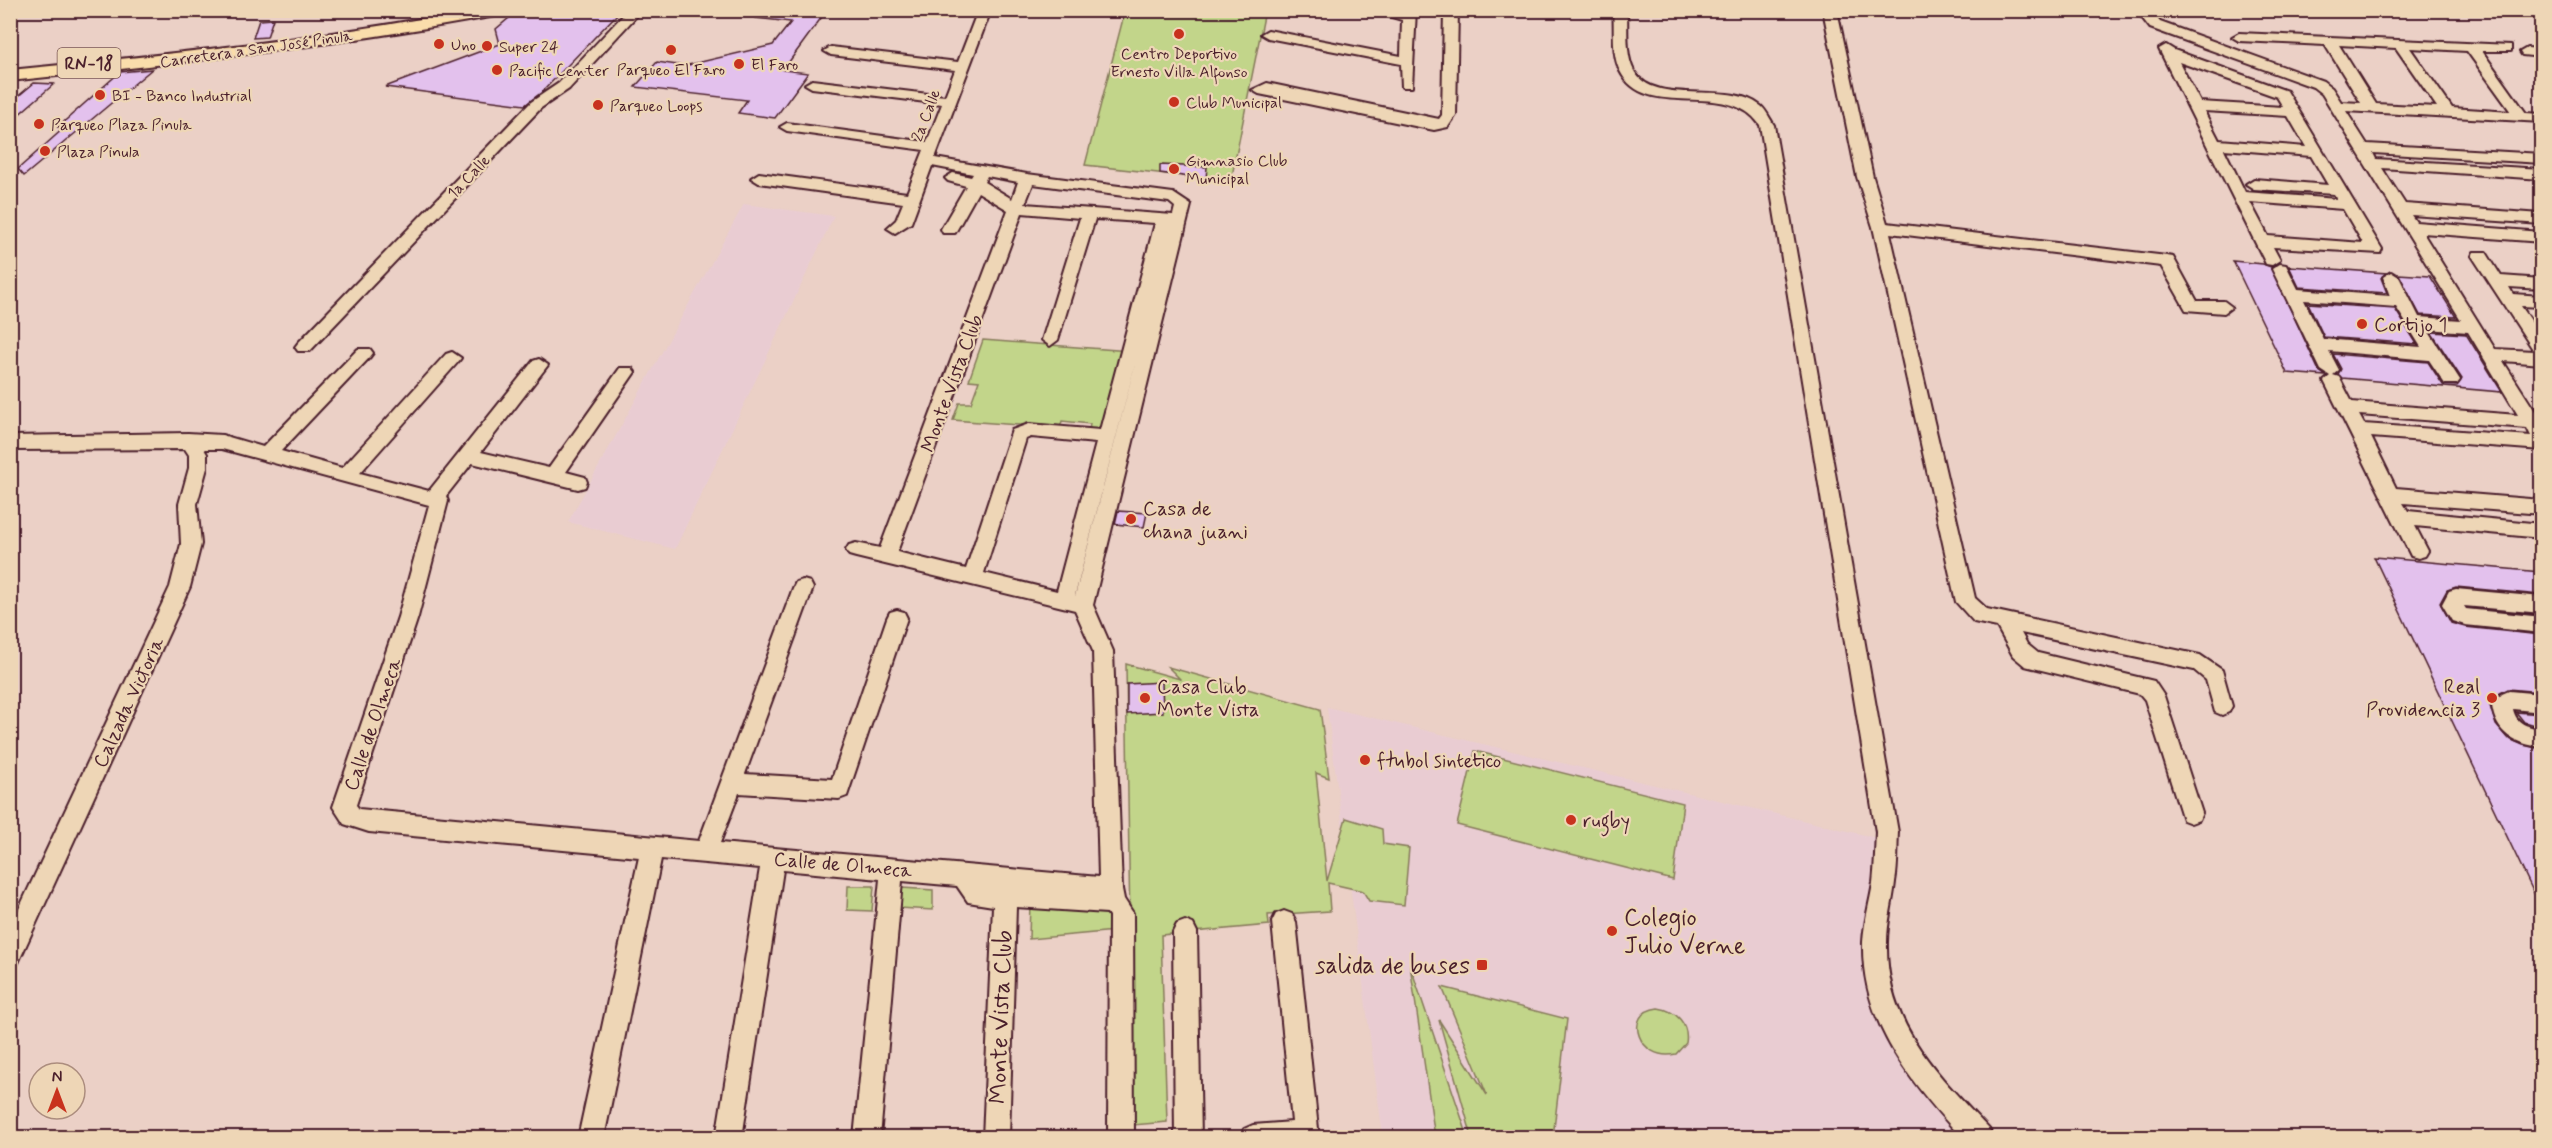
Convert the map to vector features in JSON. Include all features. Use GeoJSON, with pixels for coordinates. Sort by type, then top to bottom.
{"type":"FeatureCollection","features":[{"type":"Feature","properties":{"kind":"main road","name":"Carretera a San José Pinula"},"geometry":{"type":"LineString","coordinates":[[10,71],[231,47],[392,26],[467,10]]}},
{"type":"Feature","properties":{"kind":"main road"},"geometry":{"type":"LineString","coordinates":[[416,26],[423,22],[485,10]]}},
{"type":"Feature","properties":{"kind":"main road","name":"Carretera a San José Pinula"},"geometry":{"type":"LineString","coordinates":[[10,76],[175,59],[416,26],[501,10]]}},
{"type":"Feature","properties":{"kind":"street"},"geometry":{"type":"LineString","coordinates":[[586,54],[627,10]]}},
{"type":"Feature","properties":{"kind":"street","name":"1a Calle"},"geometry":{"type":"LineString","coordinates":[[304,347],[536,105],[564,86],[636,10]]}},
{"type":"Feature","properties":{"kind":"street","name":"2a Calle"},"geometry":{"type":"LineString","coordinates":[[895,228],[903,222],[944,100],[957,67],[985,10]]}},
{"type":"Feature","properties":{"kind":"street"},"geometry":{"type":"LineString","coordinates":[[1374,10],[1408,14],[1407,84]]}},
{"type":"Feature","properties":{"kind":"street"},"geometry":{"type":"LineString","coordinates":[[1320,101],[1434,126],[1443,124],[1449,115],[1451,10]]}},
{"type":"Feature","properties":{"kind":"street"},"geometry":{"type":"LineString","coordinates":[[1620,10],[1627,70],[1638,83],[1664,93],[1734,100],[1749,105],[1766,121],[1887,832],[1884,880],[1875,941],[1880,996],[1887,1018],[1907,1056],[1920,1074],[1980,1137]]}},
{"type":"Feature","properties":{"kind":"street"},"geometry":{"type":"LineString","coordinates":[[1830,10],[1865,177],[1881,226],[1966,602],[1981,616],[2004,622],[2200,663],[2215,676],[2222,706]]}},
{"type":"Feature","properties":{"kind":"street"},"geometry":{"type":"LineString","coordinates":[[2142,10],[2155,25],[2318,84],[2333,100],[2373,163],[2537,430]]}},
{"type":"Feature","properties":{"kind":"street"},"geometry":{"type":"LineString","coordinates":[[2150,10],[2194,106],[2263,241],[2293,294],[2418,551]]}},
{"type":"Feature","properties":{"kind":"street"},"geometry":{"type":"LineString","coordinates":[[1268,34],[1407,61]]}},
{"type":"Feature","properties":{"kind":"street"},"geometry":{"type":"LineString","coordinates":[[2239,37],[2506,48]]}},
{"type":"Feature","properties":{"kind":"street"},"geometry":{"type":"LineString","coordinates":[[2329,40],[2372,108]]}},
{"type":"Feature","properties":{"kind":"street"},"geometry":{"type":"LineString","coordinates":[[2400,43],[2448,112]]}},
{"type":"Feature","properties":{"kind":"street"},"geometry":{"type":"LineString","coordinates":[[2471,46],[2522,117]]}},
{"type":"Feature","properties":{"kind":"street"},"geometry":{"type":"LineString","coordinates":[[831,51],[957,67]]}},
{"type":"Feature","properties":{"kind":"street"},"geometry":{"type":"LineString","coordinates":[[2168,53],[2282,94],[2374,249],[2263,241]]}},
{"type":"Feature","properties":{"kind":"street"},"geometry":{"type":"LineString","coordinates":[[812,84],[944,100]]}},
{"type":"Feature","properties":{"kind":"street"},"geometry":{"type":"LineString","coordinates":[[2333,100],[2363,95]]}},
{"type":"Feature","properties":{"kind":"street"},"geometry":{"type":"LineString","coordinates":[[2333,100],[2372,108],[2541,118]]}},
{"type":"Feature","properties":{"kind":"street"},"geometry":{"type":"LineString","coordinates":[[2194,106],[2292,112]]}},
{"type":"Feature","properties":{"kind":"street"},"geometry":{"type":"LineString","coordinates":[[788,127],[925,156],[979,177],[1027,179],[1176,199],[1183,205],[1172,220],[1073,603]]}},
{"type":"Feature","properties":{"kind":"street"},"geometry":{"type":"LineString","coordinates":[[2214,144],[2316,152]]}},
{"type":"Feature","properties":{"kind":"street"},"geometry":{"type":"LineString","coordinates":[[2363,148],[2541,159]]}},
{"type":"Feature","properties":{"kind":"street"},"geometry":{"type":"LineString","coordinates":[[2413,151],[2423,166]]}},
{"type":"Feature","properties":{"kind":"street"},"geometry":{"type":"LineString","coordinates":[[2373,163],[2541,174]]}},
{"type":"Feature","properties":{"kind":"street"},"geometry":{"type":"LineString","coordinates":[[979,177],[1015,208],[1172,220]]}},
{"type":"Feature","properties":{"kind":"street"},"geometry":{"type":"LineString","coordinates":[[949,229],[979,177]]}},
{"type":"Feature","properties":{"kind":"street"},"geometry":{"type":"LineString","coordinates":[[759,178],[912,199]]}},
{"type":"Feature","properties":{"kind":"street","name":"Monte Vista Club"},"geometry":{"type":"LineString","coordinates":[[886,557],[1027,179]]}},
{"type":"Feature","properties":{"kind":"street"},"geometry":{"type":"LineString","coordinates":[[2237,189],[2339,190]]}},
{"type":"Feature","properties":{"kind":"street"},"geometry":{"type":"LineString","coordinates":[[2237,189],[2348,205]]}},
{"type":"Feature","properties":{"kind":"street"},"geometry":{"type":"LineString","coordinates":[[2401,209],[2541,219]]}},
{"type":"Feature","properties":{"kind":"street"},"geometry":{"type":"LineString","coordinates":[[2452,212],[2464,231]]}},
{"type":"Feature","properties":{"kind":"street"},"geometry":{"type":"LineString","coordinates":[[1050,340],[1089,213]]}},
{"type":"Feature","properties":{"kind":"street"},"geometry":{"type":"LineString","coordinates":[[1881,226],[2167,261],[2192,306],[2224,307]]}},
{"type":"Feature","properties":{"kind":"street"},"geometry":{"type":"LineString","coordinates":[[2412,227],[2541,237]]}},
{"type":"Feature","properties":{"kind":"street"},"geometry":{"type":"LineString","coordinates":[[2480,256],[2541,350]]}},
{"type":"Feature","properties":{"kind":"street"},"geometry":{"type":"LineString","coordinates":[[2391,277],[2401,302],[2432,354],[2451,380]]}},
{"type":"Feature","properties":{"kind":"street"},"geometry":{"type":"LineString","coordinates":[[2496,281],[2541,284]]}},
{"type":"Feature","properties":{"kind":"street"},"geometry":{"type":"LineString","coordinates":[[2183,291],[2201,291]]}},
{"type":"Feature","properties":{"kind":"street"},"geometry":{"type":"LineString","coordinates":[[2293,294],[2401,302]]}},
{"type":"Feature","properties":{"kind":"street"},"geometry":{"type":"LineString","coordinates":[[2508,299],[2541,302]]}},
{"type":"Feature","properties":{"kind":"street"},"geometry":{"type":"LineString","coordinates":[[2417,328],[2477,333]]}},
{"type":"Feature","properties":{"kind":"street"},"geometry":{"type":"LineString","coordinates":[[2317,344],[2432,354]]}},
{"type":"Feature","properties":{"kind":"street"},"geometry":{"type":"LineString","coordinates":[[272,448],[364,353]]}},
{"type":"Feature","properties":{"kind":"street"},"geometry":{"type":"LineString","coordinates":[[1121,1137],[1121,913],[1112,896],[1103,651],[1073,603],[1106,436],[1138,353]]}},
{"type":"Feature","properties":{"kind":"street"},"geometry":{"type":"LineString","coordinates":[[351,471],[452,358]]}},
{"type":"Feature","properties":{"kind":"street"},"geometry":{"type":"LineString","coordinates":[[2494,361],[2541,358]]}},
{"type":"Feature","properties":{"kind":"street"},"geometry":{"type":"LineString","coordinates":[[2494,361],[2541,371]]}},
{"type":"Feature","properties":{"kind":"street"},"geometry":{"type":"LineString","coordinates":[[10,443],[188,440],[222,442],[272,448],[351,471],[438,492],[539,365]]}},
{"type":"Feature","properties":{"kind":"street"},"geometry":{"type":"LineString","coordinates":[[554,476],[626,372]]}},
{"type":"Feature","properties":{"kind":"street"},"geometry":{"type":"LineString","coordinates":[[2347,408],[2485,419],[2537,430]]}},
{"type":"Feature","properties":{"kind":"street"},"geometry":{"type":"LineString","coordinates":[[2485,419],[2498,440]]}},
{"type":"Feature","properties":{"kind":"street"},"geometry":{"type":"LineString","coordinates":[[974,577],[1018,435],[1029,430],[1106,436]]}},
{"type":"Feature","properties":{"kind":"street"},"geometry":{"type":"LineString","coordinates":[[2358,430],[2541,443]]}},
{"type":"Feature","properties":{"kind":"street","name":"Calzada Victoria"},"geometry":{"type":"LineString","coordinates":[[10,955],[180,587],[191,544],[188,504],[198,468],[198,454],[188,440]]}},
{"type":"Feature","properties":{"kind":"street"},"geometry":{"type":"LineString","coordinates":[[467,456],[578,482]]}},
{"type":"Feature","properties":{"kind":"street","name":"Calle de Olmeca"},"geometry":{"type":"LineString","coordinates":[[438,492],[439,501],[408,617],[344,807],[352,817],[369,822],[962,875],[976,894],[1005,889]]}},
{"type":"Feature","properties":{"kind":"street"},"geometry":{"type":"LineString","coordinates":[[2390,495],[2540,509]]}},
{"type":"Feature","properties":{"kind":"street"},"geometry":{"type":"LineString","coordinates":[[2402,518],[2541,531]]}},
{"type":"Feature","properties":{"kind":"street"},"geometry":{"type":"LineString","coordinates":[[856,550],[1073,603]]}},
{"type":"Feature","properties":{"kind":"street"},"geometry":{"type":"LineString","coordinates":[[705,852],[803,588]]}},
{"type":"Feature","properties":{"kind":"street"},"geometry":{"type":"LineString","coordinates":[[2541,605],[2456,597],[2452,603],[2459,615],[2541,625]]}},
{"type":"Feature","properties":{"kind":"street"},"geometry":{"type":"LineString","coordinates":[[731,783],[839,789],[897,618]]}},
{"type":"Feature","properties":{"kind":"street"},"geometry":{"type":"LineString","coordinates":[[2004,622],[2020,650],[2032,660],[2147,687],[2154,696],[2191,813]]}},
{"type":"Feature","properties":{"kind":"street"},"geometry":{"type":"LineString","coordinates":[[2541,703],[2509,700],[2502,706],[2508,725],[2515,732],[2541,738]]}},
{"type":"Feature","properties":{"kind":"street"},"geometry":{"type":"LineString","coordinates":[[591,1137],[652,847]]}},
{"type":"Feature","properties":{"kind":"street"},"geometry":{"type":"LineString","coordinates":[[729,1137],[774,858]]}},
{"type":"Feature","properties":{"kind":"street"},"geometry":{"type":"LineString","coordinates":[[867,1137],[892,868]]}},
{"type":"Feature","properties":{"kind":"street"},"geometry":{"type":"LineString","coordinates":[[1005,889],[1112,896]]}},
{"type":"Feature","properties":{"kind":"street","name":"Monte Vista Club"},"geometry":{"type":"LineString","coordinates":[[996,1137],[1005,889]]}},
{"type":"Feature","properties":{"kind":"street"},"geometry":{"type":"LineString","coordinates":[[1253,1137],[1306,1136],[1284,921]]}},
{"type":"Feature","properties":{"kind":"street"},"geometry":{"type":"LineString","coordinates":[[1185,932],[1188,1137]]}},
{"type":"Feature","properties":{"kind":"shaded area"},"geometry":{"type":"Polygon","coordinates":[[[744,204],[834,216],[675,549],[568,522],[744,204]]]}},
{"type":"Feature","properties":{"kind":"shaded area","name":"Colegio Julio Verne"},"geometry":{"type":"Polygon","coordinates":[[[1327,707],[1877,838],[1864,975],[1874,1013],[1896,1054],[1974,1137],[1383,1137],[1327,707]]]}},
{"type":"Feature","properties":{"kind":"green space","name":"Club Municipal"},"geometry":{"type":"Polygon","coordinates":[[[1125,11],[1265,11],[1231,181],[1085,165],[1125,11]]]}},
{"type":"Feature","properties":{"kind":"green space"},"geometry":{"type":"Polygon","coordinates":[[[983,340],[1130,351],[1109,432],[1089,430],[1090,424],[1062,421],[1060,428],[953,420],[959,403],[971,403],[979,381],[969,380],[983,340]]]}},
{"type":"Feature","properties":{"kind":"green space"},"geometry":{"type":"Polygon","coordinates":[[[1126,664],[1180,679],[1168,667],[1320,709],[1329,778],[1316,773],[1327,881],[1346,818],[1382,829],[1383,844],[1409,848],[1404,905],[1369,901],[1363,891],[1328,883],[1330,911],[1268,915],[1269,925],[1161,935],[1167,1122],[1133,1125],[1126,664]]]}},
{"type":"Feature","properties":{"kind":"green space"},"geometry":{"type":"Polygon","coordinates":[[[1475,751],[1683,803],[1673,880],[1457,825],[1475,751]]]}},
{"type":"Feature","properties":{"kind":"green space"},"geometry":{"type":"Polygon","coordinates":[[[848,886],[874,886],[872,911],[847,910],[848,886]]]}},
{"type":"Feature","properties":{"kind":"green space"},"geometry":{"type":"Polygon","coordinates":[[[902,888],[933,890],[933,910],[899,908],[902,888]]]}},
{"type":"Feature","properties":{"kind":"green space"},"geometry":{"type":"Polygon","coordinates":[[[1030,902],[1126,910],[1126,930],[1029,939],[1030,902]]]}},
{"type":"Feature","properties":{"kind":"green space"},"geometry":{"type":"Polygon","coordinates":[[[1410,965],[1468,1137],[1435,1137],[1410,965]]]}},
{"type":"Feature","properties":{"kind":"green space"},"geometry":{"type":"Polygon","coordinates":[[[1442,987],[1567,1019],[1553,1137],[1472,1137],[1439,1020],[1487,1095],[1442,987]]]}},
{"type":"Feature","properties":{"kind":"green space"},"geometry":{"type":"Polygon","coordinates":[[[1658,1008],[1676,1015],[1686,1030],[1686,1043],[1676,1054],[1663,1055],[1652,1051],[1639,1036],[1640,1018],[1647,1011],[1658,1008]]]}},
{"type":"Feature","properties":{"kind":"building","name":"Pacific Center"},"geometry":{"type":"Polygon","coordinates":[[[525,10],[621,10],[542,92],[525,105],[385,87],[500,44],[496,29],[515,13],[525,10]]]}},
{"type":"Feature","properties":{"kind":"building","name":"El Faro"},"geometry":{"type":"Polygon","coordinates":[[[757,10],[827,10],[783,70],[808,73],[775,118],[738,113],[747,100],[635,87],[657,62],[684,66],[773,45],[791,22],[756,18],[757,10]]]}},
{"type":"Feature","properties":{"kind":"building"},"geometry":{"type":"Polygon","coordinates":[[[273,19],[267,37],[253,38],[259,20],[273,19]]]}},
{"type":"Feature","properties":{"kind":"building","name":"Plaza Pinula"},"geometry":{"type":"Polygon","coordinates":[[[152,69],[24,176],[18,169],[64,128],[58,127],[120,72],[152,69]]]}},
{"type":"Feature","properties":{"kind":"building","name":"Plaza Pinula"},"geometry":{"type":"Polygon","coordinates":[[[34,83],[54,84],[10,122],[10,103],[34,83]]]}},
{"type":"Feature","properties":{"kind":"building","name":"Gimnasio Club Municipal"},"geometry":{"type":"Polygon","coordinates":[[[1160,165],[1207,167],[1206,179],[1160,173],[1160,165]]]}},
{"type":"Feature","properties":{"kind":"building"},"geometry":{"type":"Polygon","coordinates":[[[2233,261],[2271,267],[2319,371],[2326,376],[2287,373],[2233,261]]]}},
{"type":"Feature","properties":{"kind":"building"},"geometry":{"type":"Polygon","coordinates":[[[2289,266],[2386,273],[2381,278],[2387,293],[2299,287],[2289,266]]]}},
{"type":"Feature","properties":{"kind":"building"},"geometry":{"type":"Polygon","coordinates":[[[2398,274],[2430,276],[2456,317],[2420,315],[2398,274]]]}},
{"type":"Feature","properties":{"kind":"building"},"geometry":{"type":"Polygon","coordinates":[[[2308,303],[2395,309],[2417,344],[2324,337],[2308,303]]]}},
{"type":"Feature","properties":{"kind":"building"},"geometry":{"type":"Polygon","coordinates":[[[2431,332],[2466,334],[2502,392],[2342,378],[2338,374],[2341,369],[2333,354],[2428,362],[2443,385],[2457,386],[2462,379],[2431,332]]]}},
{"type":"Feature","properties":{"kind":"building","name":"Casa de chana juani"},"geometry":{"type":"Polygon","coordinates":[[[1118,511],[1147,513],[1144,527],[1115,524],[1118,511]]]}},
{"type":"Feature","properties":{"kind":"building","name":"Real Providencia 3"},"geometry":{"type":"Polygon","coordinates":[[[2374,557],[2541,572],[2541,595],[2456,587],[2447,590],[2440,603],[2451,623],[2465,627],[2541,635],[2541,692],[2508,689],[2500,693],[2490,706],[2496,725],[2507,738],[2541,749],[2541,908],[2374,557]]]}},
{"type":"Feature","properties":{"kind":"building","name":"Casa Club Monte Vista"},"geometry":{"type":"Polygon","coordinates":[[[1162,682],[1163,712],[1127,714],[1127,684],[1162,682]]]}},
{"type":"Feature","properties":{"kind":"building"},"geometry":{"type":"Polygon","coordinates":[[[2516,712],[2541,714],[2541,727],[2524,722],[2516,712]]]}},
{"type":"Feature","properties":{"kind":"place","name":"Centro Deportivo Ernesto Villa Alfonso"},"geometry":{"type":"Point","coordinates":[1179,34]}},
{"type":"Feature","properties":{"kind":"place","name":"Uno"},"geometry":{"type":"Point","coordinates":[439,44]}},
{"type":"Feature","properties":{"kind":"place","name":"Super 24"},"geometry":{"type":"Point","coordinates":[487,46]}},
{"type":"Feature","properties":{"kind":"place","name":"Parqueo El Faro"},"geometry":{"type":"Point","coordinates":[671,50]}},
{"type":"Feature","properties":{"kind":"place","name":"El Faro"},"geometry":{"type":"Point","coordinates":[739,64]}},
{"type":"Feature","properties":{"kind":"place","name":"Pacific Center"},"geometry":{"type":"Point","coordinates":[497,70]}},
{"type":"Feature","properties":{"kind":"place","name":"BI - Banco Industrial"},"geometry":{"type":"Point","coordinates":[100,95]}},
{"type":"Feature","properties":{"kind":"place","name":"Club Municipal"},"geometry":{"type":"Point","coordinates":[1174,102]}},
{"type":"Feature","properties":{"kind":"place","name":"Parqueo Loops"},"geometry":{"type":"Point","coordinates":[598,105]}},
{"type":"Feature","properties":{"kind":"place","name":"Parqueo Plaza Pinula"},"geometry":{"type":"Point","coordinates":[39,124]}},
{"type":"Feature","properties":{"kind":"place","name":"Plaza Pinula"},"geometry":{"type":"Point","coordinates":[45,151]}},
{"type":"Feature","properties":{"kind":"place","name":"Gimnasio Club Municipal"},"geometry":{"type":"Point","coordinates":[1174,169]}},
{"type":"Feature","properties":{"kind":"place","name":"Cortijo 1"},"geometry":{"type":"Point","coordinates":[2362,324]}},
{"type":"Feature","properties":{"kind":"place","name":"Casa de chana juani"},"geometry":{"type":"Point","coordinates":[1131,519]}},
{"type":"Feature","properties":{"kind":"place","name":"Casa Club Monte Vista"},"geometry":{"type":"Point","coordinates":[1145,698]}},
{"type":"Feature","properties":{"kind":"place","name":"Real Providencia 3"},"geometry":{"type":"Point","coordinates":[2492,698]}},
{"type":"Feature","properties":{"kind":"place","name":"ftubol sintetico"},"geometry":{"type":"Point","coordinates":[1365,760]}},
{"type":"Feature","properties":{"kind":"place","name":"rugby"},"geometry":{"type":"Point","coordinates":[1571,820]}},
{"type":"Feature","properties":{"kind":"place","name":"Colegio Julio Verne"},"geometry":{"type":"Point","coordinates":[1612,931]}},
{"type":"Feature","properties":{"kind":"place","name":"salida de buses"},"geometry":{"type":"Point","coordinates":[1482,965]}}]}
